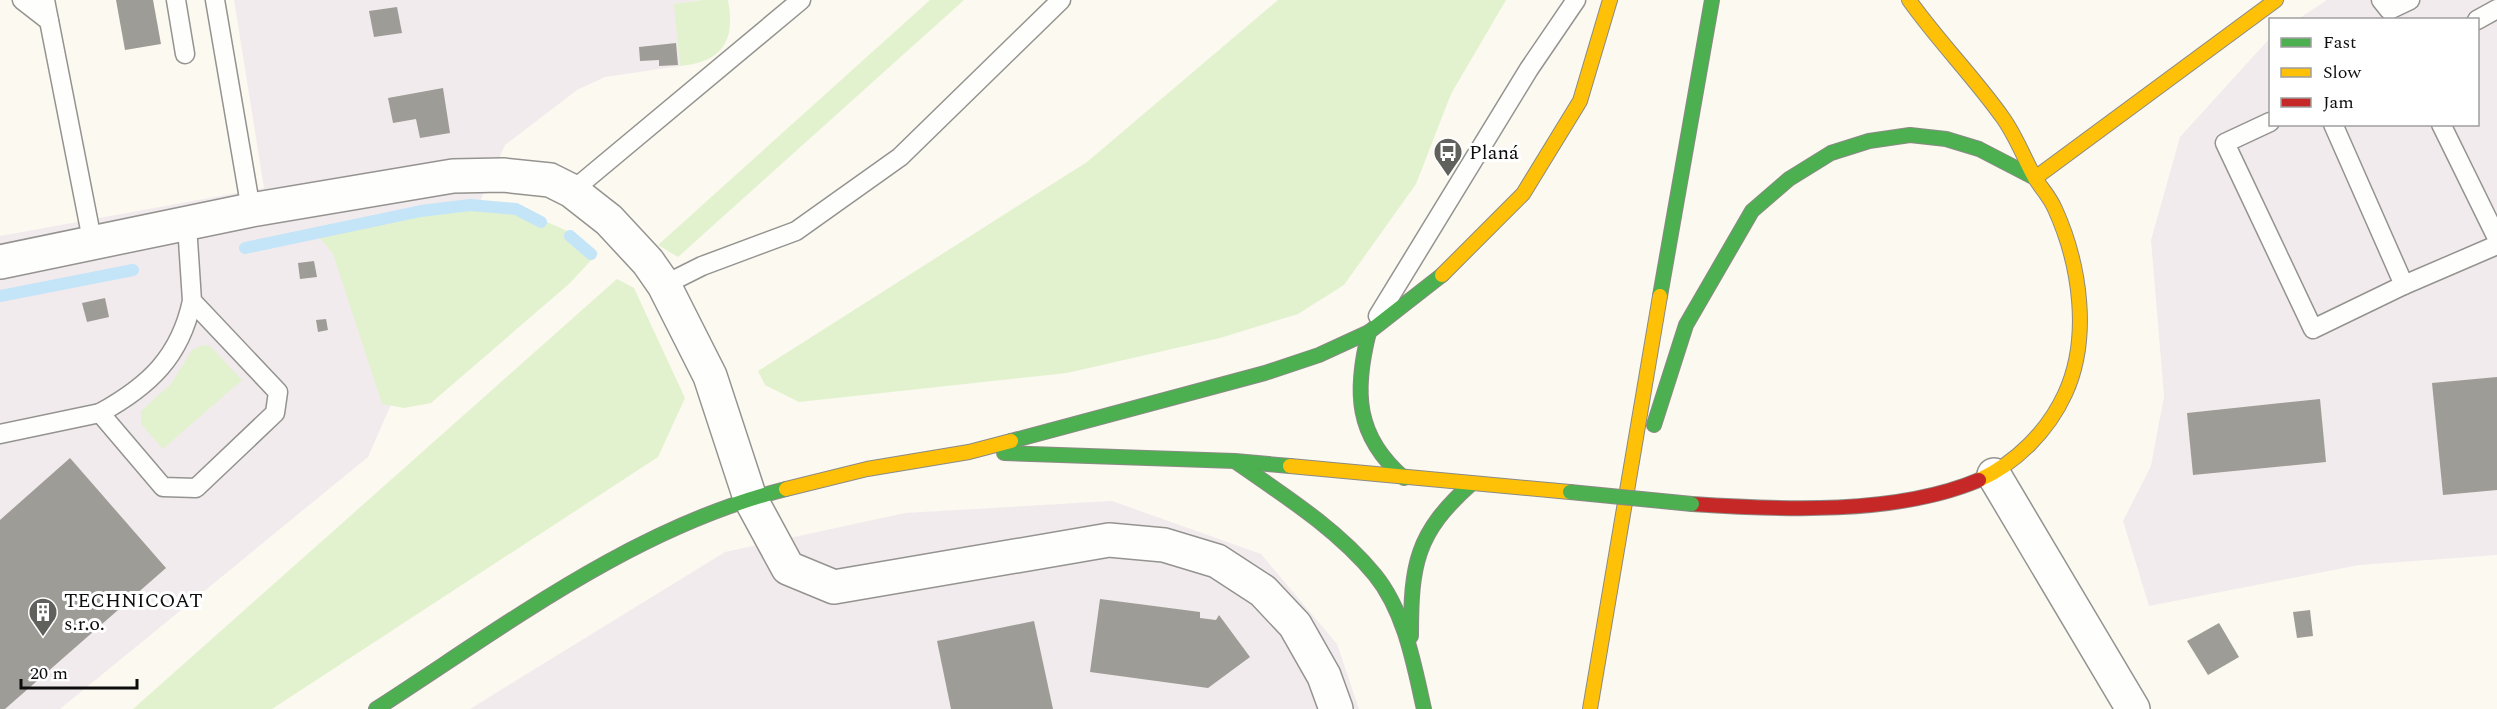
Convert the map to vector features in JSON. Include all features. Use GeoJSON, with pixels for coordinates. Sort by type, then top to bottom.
{"type":"FeatureCollection","features":[{"type":"Feature","properties":{"kind":"main road"},"geometry":{"type":"LineString","coordinates":[[376,709],[584,576],[662,533],[750,498],[867,469],[969,452],[1265,373],[1319,355],[1369,332],[1450,269],[1523,194],[1580,101],[1610,0]]}},
{"type":"Feature","properties":{"kind":"main road"},"geometry":{"type":"LineString","coordinates":[[1590,709],[1617,538],[1712,0]]}},
{"type":"Feature","properties":{"kind":"main road"},"geometry":{"type":"LineString","coordinates":[[969,452],[1235,461],[1749,508],[1873,505],[1954,491],[1994,475],[2046,428],[2075,370],[2079,343],[2076,277],[2055,207],[1999,112],[1929,28],[1909,0]]}},
{"type":"Feature","properties":{"kind":"main road"},"geometry":{"type":"LineString","coordinates":[[2036,178],[2276,0]]}},
{"type":"Feature","properties":{"kind":"main road"},"geometry":{"type":"LineString","coordinates":[[1617,538],[1686,326],[1752,210],[1789,178],[1830,153],[1869,141],[1910,135],[1946,139],[1978,149],[2036,178]]}},
{"type":"Feature","properties":{"kind":"main road"},"geometry":{"type":"LineString","coordinates":[[1369,332],[1360,361],[1361,403],[1372,442],[1386,462],[1404,478]]}},
{"type":"Feature","properties":{"kind":"main road"},"geometry":{"type":"LineString","coordinates":[[1235,461],[1315,517],[1376,576],[1396,612],[1411,653],[1424,709]]}},
{"type":"Feature","properties":{"kind":"main road"},"geometry":{"type":"LineString","coordinates":[[1411,653],[1411,596],[1419,551],[1427,530],[1438,515],[1472,484]]}},
{"type":"Feature","properties":{"kind":"street"},"geometry":{"type":"LineString","coordinates":[[0,262],[251,210],[453,176],[503,175],[550,180],[572,191],[609,220],[648,262],[664,285],[710,376],[750,498],[788,568],[834,587],[1109,540],[1164,545],[1217,561],[1263,591],[1295,625],[1324,676],[1336,709]]}},
{"type":"Feature","properties":{"kind":"street"},"geometry":{"type":"LineString","coordinates":[[1994,475],[2133,709]]}},
{"type":"Feature","properties":{"kind":"lane"},"geometry":{"type":"LineString","coordinates":[[22,0],[49,21]]}},
{"type":"Feature","properties":{"kind":"lane"},"geometry":{"type":"LineString","coordinates":[[45,0],[93,244]]}},
{"type":"Feature","properties":{"kind":"lane"},"geometry":{"type":"LineString","coordinates":[[176,0],[185,54]]}},
{"type":"Feature","properties":{"kind":"lane"},"geometry":{"type":"LineString","coordinates":[[215,0],[251,210]]}},
{"type":"Feature","properties":{"kind":"lane"},"geometry":{"type":"LineString","coordinates":[[572,191],[801,0]]}},
{"type":"Feature","properties":{"kind":"lane"},"geometry":{"type":"LineString","coordinates":[[664,285],[702,266],[796,231],[900,157],[1061,0]]}},
{"type":"Feature","properties":{"kind":"lane"},"geometry":{"type":"LineString","coordinates":[[1369,332],[1414,254],[1529,69],[1576,0]]}},
{"type":"Feature","properties":{"kind":"lane"},"geometry":{"type":"LineString","coordinates":[[2387,10],[2410,0]]}},
{"type":"Feature","properties":{"kind":"lane"},"geometry":{"type":"LineString","coordinates":[[2479,18],[2497,9]]}},
{"type":"Feature","properties":{"kind":"lane"},"geometry":{"type":"LineString","coordinates":[[2269,123],[2225,143],[2313,329],[2404,285],[2497,245]]}},
{"type":"Feature","properties":{"kind":"lane"},"geometry":{"type":"LineString","coordinates":[[2334,126],[2404,285]]}},
{"type":"Feature","properties":{"kind":"lane"},"geometry":{"type":"LineString","coordinates":[[2442,126],[2497,238]]}},
{"type":"Feature","properties":{"kind":"lane"},"geometry":{"type":"LineString","coordinates":[[0,434],[100,413],[132,395],[158,371],[180,341],[192,301],[187,225]]}},
{"type":"Feature","properties":{"kind":"lane"},"geometry":{"type":"LineString","coordinates":[[100,413],[163,487],[196,488],[275,412],[278,392],[192,301]]}},
{"type":"Feature","properties":{"kind":"shaded area"},"geometry":{"type":"Polygon","coordinates":[[[234,0],[703,0],[675,4],[680,66],[605,77],[577,90],[505,145],[368,457],[60,709],[0,709],[0,236],[264,188],[234,0]]]}},
{"type":"Feature","properties":{"kind":"shaded area"},"geometry":{"type":"Polygon","coordinates":[[[2327,0],[2497,0],[2497,555],[2359,565],[2149,606],[2123,521],[2151,466],[2164,396],[2151,240],[2180,137],[2269,39],[2269,126],[2479,126],[2479,18],[2300,18],[2327,0]]]}},
{"type":"Feature","properties":{"kind":"shaded area"},"geometry":{"type":"Polygon","coordinates":[[[1112,501],[1261,554],[1337,644],[1359,709],[470,709],[725,552],[905,513],[1112,501]]]}},
{"type":"Feature","properties":{"kind":"green space"},"geometry":{"type":"Polygon","coordinates":[[[703,0],[728,0],[730,27],[727,38],[723,47],[706,60],[680,66],[674,4],[703,0]]]}},
{"type":"Feature","properties":{"kind":"green space"},"geometry":{"type":"Polygon","coordinates":[[[930,0],[964,0],[678,257],[658,245],[930,0]]]}},
{"type":"Feature","properties":{"kind":"green space"},"geometry":{"type":"Polygon","coordinates":[[[1278,0],[1506,0],[1451,94],[1416,184],[1344,285],[1298,314],[1220,338],[1067,373],[799,402],[765,385],[758,371],[1087,162],[1278,0]]]}},
{"type":"Feature","properties":{"kind":"green space"},"geometry":{"type":"Polygon","coordinates":[[[487,206],[546,222],[574,235],[598,253],[569,284],[431,403],[404,408],[382,404],[333,254],[318,236],[439,212],[487,206]]]}},
{"type":"Feature","properties":{"kind":"green space"},"geometry":{"type":"Polygon","coordinates":[[[617,279],[634,288],[685,398],[658,457],[272,709],[133,709],[617,279]]]}},
{"type":"Feature","properties":{"kind":"green space"},"geometry":{"type":"Polygon","coordinates":[[[203,345],[210,346],[242,380],[163,449],[141,424],[141,411],[171,384],[192,350],[203,345]]]}},
{"type":"Feature","properties":{"kind":"building"},"geometry":{"type":"Polygon","coordinates":[[[116,0],[153,0],[161,44],[125,50],[116,0]]]}},
{"type":"Feature","properties":{"kind":"building"},"geometry":{"type":"Polygon","coordinates":[[[397,7],[402,33],[374,37],[369,11],[397,7]]]}},
{"type":"Feature","properties":{"kind":"building"},"geometry":{"type":"Polygon","coordinates":[[[676,43],[678,65],[659,66],[659,60],[640,61],[639,47],[676,43]]]}},
{"type":"Feature","properties":{"kind":"building"},"geometry":{"type":"Polygon","coordinates":[[[443,88],[450,133],[420,138],[416,119],[393,123],[388,98],[443,88]]]}},
{"type":"Feature","properties":{"kind":"building"},"geometry":{"type":"Polygon","coordinates":[[[314,261],[317,277],[300,279],[298,263],[314,261]]]}},
{"type":"Feature","properties":{"kind":"building"},"geometry":{"type":"Polygon","coordinates":[[[105,298],[109,317],[87,322],[82,303],[105,298]]]}},
{"type":"Feature","properties":{"kind":"building"},"geometry":{"type":"Polygon","coordinates":[[[326,319],[328,330],[318,332],[316,320],[326,319]]]}},
{"type":"Feature","properties":{"kind":"building"},"geometry":{"type":"Polygon","coordinates":[[[2497,377],[2497,490],[2443,495],[2432,383],[2497,377]]]}},
{"type":"Feature","properties":{"kind":"building"},"geometry":{"type":"Polygon","coordinates":[[[2320,399],[2326,462],[2193,475],[2187,413],[2320,399]]]}},
{"type":"Feature","properties":{"kind":"building","name":"TECHNICOAT s.r.o."},"geometry":{"type":"Polygon","coordinates":[[[70,458],[166,568],[5,709],[0,709],[0,520],[70,458]]]}},
{"type":"Feature","properties":{"kind":"building"},"geometry":{"type":"Polygon","coordinates":[[[1100,599],[1200,612],[1200,618],[1216,620],[1219,615],[1250,657],[1208,688],[1090,672],[1100,599]]]}},
{"type":"Feature","properties":{"kind":"building"},"geometry":{"type":"Polygon","coordinates":[[[2310,610],[2313,636],[2297,638],[2293,612],[2310,610]]]}},
{"type":"Feature","properties":{"kind":"building"},"geometry":{"type":"Polygon","coordinates":[[[1034,621],[1053,709],[951,709],[937,641],[1034,621]]]}},
{"type":"Feature","properties":{"kind":"building"},"geometry":{"type":"Polygon","coordinates":[[[2219,623],[2239,657],[2208,675],[2187,641],[2219,623]]]}},
{"type":"Feature","properties":{"kind":"waterway"},"geometry":{"type":"LineString","coordinates":[[245,248],[421,211],[470,205],[516,209],[541,222]]}},
{"type":"Feature","properties":{"kind":"waterway"},"geometry":{"type":"LineString","coordinates":[[570,236],[591,254]]}},
{"type":"Feature","properties":{"kind":"waterway"},"geometry":{"type":"LineString","coordinates":[[0,296],[133,270]]}},
{"type":"Feature","properties":{"kind":"traffic: fast"},"geometry":{"type":"LineString","coordinates":[[1660,296],[1712,0]]}},
{"type":"Feature","properties":{"kind":"traffic: fast"},"geometry":{"type":"LineString","coordinates":[[1654,425],[1686,325],[1752,211],[1789,179],[1831,153],[1869,141],[1910,135],[1946,139],[1979,149],[2035,178]]}},
{"type":"Feature","properties":{"kind":"traffic: fast"},"geometry":{"type":"LineString","coordinates":[[1011,441],[1265,373],[1319,355],[1369,332],[1442,275]]}},
{"type":"Feature","properties":{"kind":"traffic: fast"},"geometry":{"type":"LineString","coordinates":[[1369,332],[1361,374],[1362,411],[1367,429],[1376,446],[1404,478]]}},
{"type":"Feature","properties":{"kind":"traffic: fast"},"geometry":{"type":"LineString","coordinates":[[1004,453],[1235,461],[1290,466]]}},
{"type":"Feature","properties":{"kind":"traffic: fast"},"geometry":{"type":"LineString","coordinates":[[1236,462],[1327,528],[1375,575],[1394,605],[1401,622],[1424,709]]}},
{"type":"Feature","properties":{"kind":"traffic: fast"},"geometry":{"type":"LineString","coordinates":[[1411,636],[1415,569],[1420,551],[1438,518],[1471,484]]}},
{"type":"Feature","properties":{"kind":"traffic: fast"},"geometry":{"type":"LineString","coordinates":[[376,709],[522,613],[623,553],[730,506],[786,489]]}},
{"type":"Feature","properties":{"kind":"traffic: fast"},"geometry":{"type":"LineString","coordinates":[[1570,492],[1692,504]]}},
{"type":"Feature","properties":{"kind":"traffic: slow"},"geometry":{"type":"LineString","coordinates":[[1442,275],[1523,194],[1580,101],[1610,0]]}},
{"type":"Feature","properties":{"kind":"traffic: slow"},"geometry":{"type":"LineString","coordinates":[[1909,0],[2008,125],[2035,178],[2055,209],[2064,230],[2076,277],[2080,325],[2078,349],[2065,394],[2050,421],[2030,445],[2006,465],[1979,480]]}},
{"type":"Feature","properties":{"kind":"traffic: slow"},"geometry":{"type":"LineString","coordinates":[[2035,178],[2276,0]]}},
{"type":"Feature","properties":{"kind":"traffic: slow"},"geometry":{"type":"LineString","coordinates":[[1590,709],[1660,296]]}},
{"type":"Feature","properties":{"kind":"traffic: slow"},"geometry":{"type":"LineString","coordinates":[[786,489],[867,469],[969,452],[1011,441]]}},
{"type":"Feature","properties":{"kind":"traffic: slow"},"geometry":{"type":"LineString","coordinates":[[1290,466],[1570,492]]}},
{"type":"Feature","properties":{"kind":"traffic: jam"},"geometry":{"type":"LineString","coordinates":[[1692,504],[1763,508],[1875,505],[1947,491],[1979,480]]}},
{"type":"Feature","properties":{"kind":"place","name":"Planá"},"geometry":{"type":"Point","coordinates":[1448,178]}},
{"type":"Feature","properties":{"kind":"place","name":"TECHNICOAT s.r.o."},"geometry":{"type":"Point","coordinates":[43,638]}}]}
